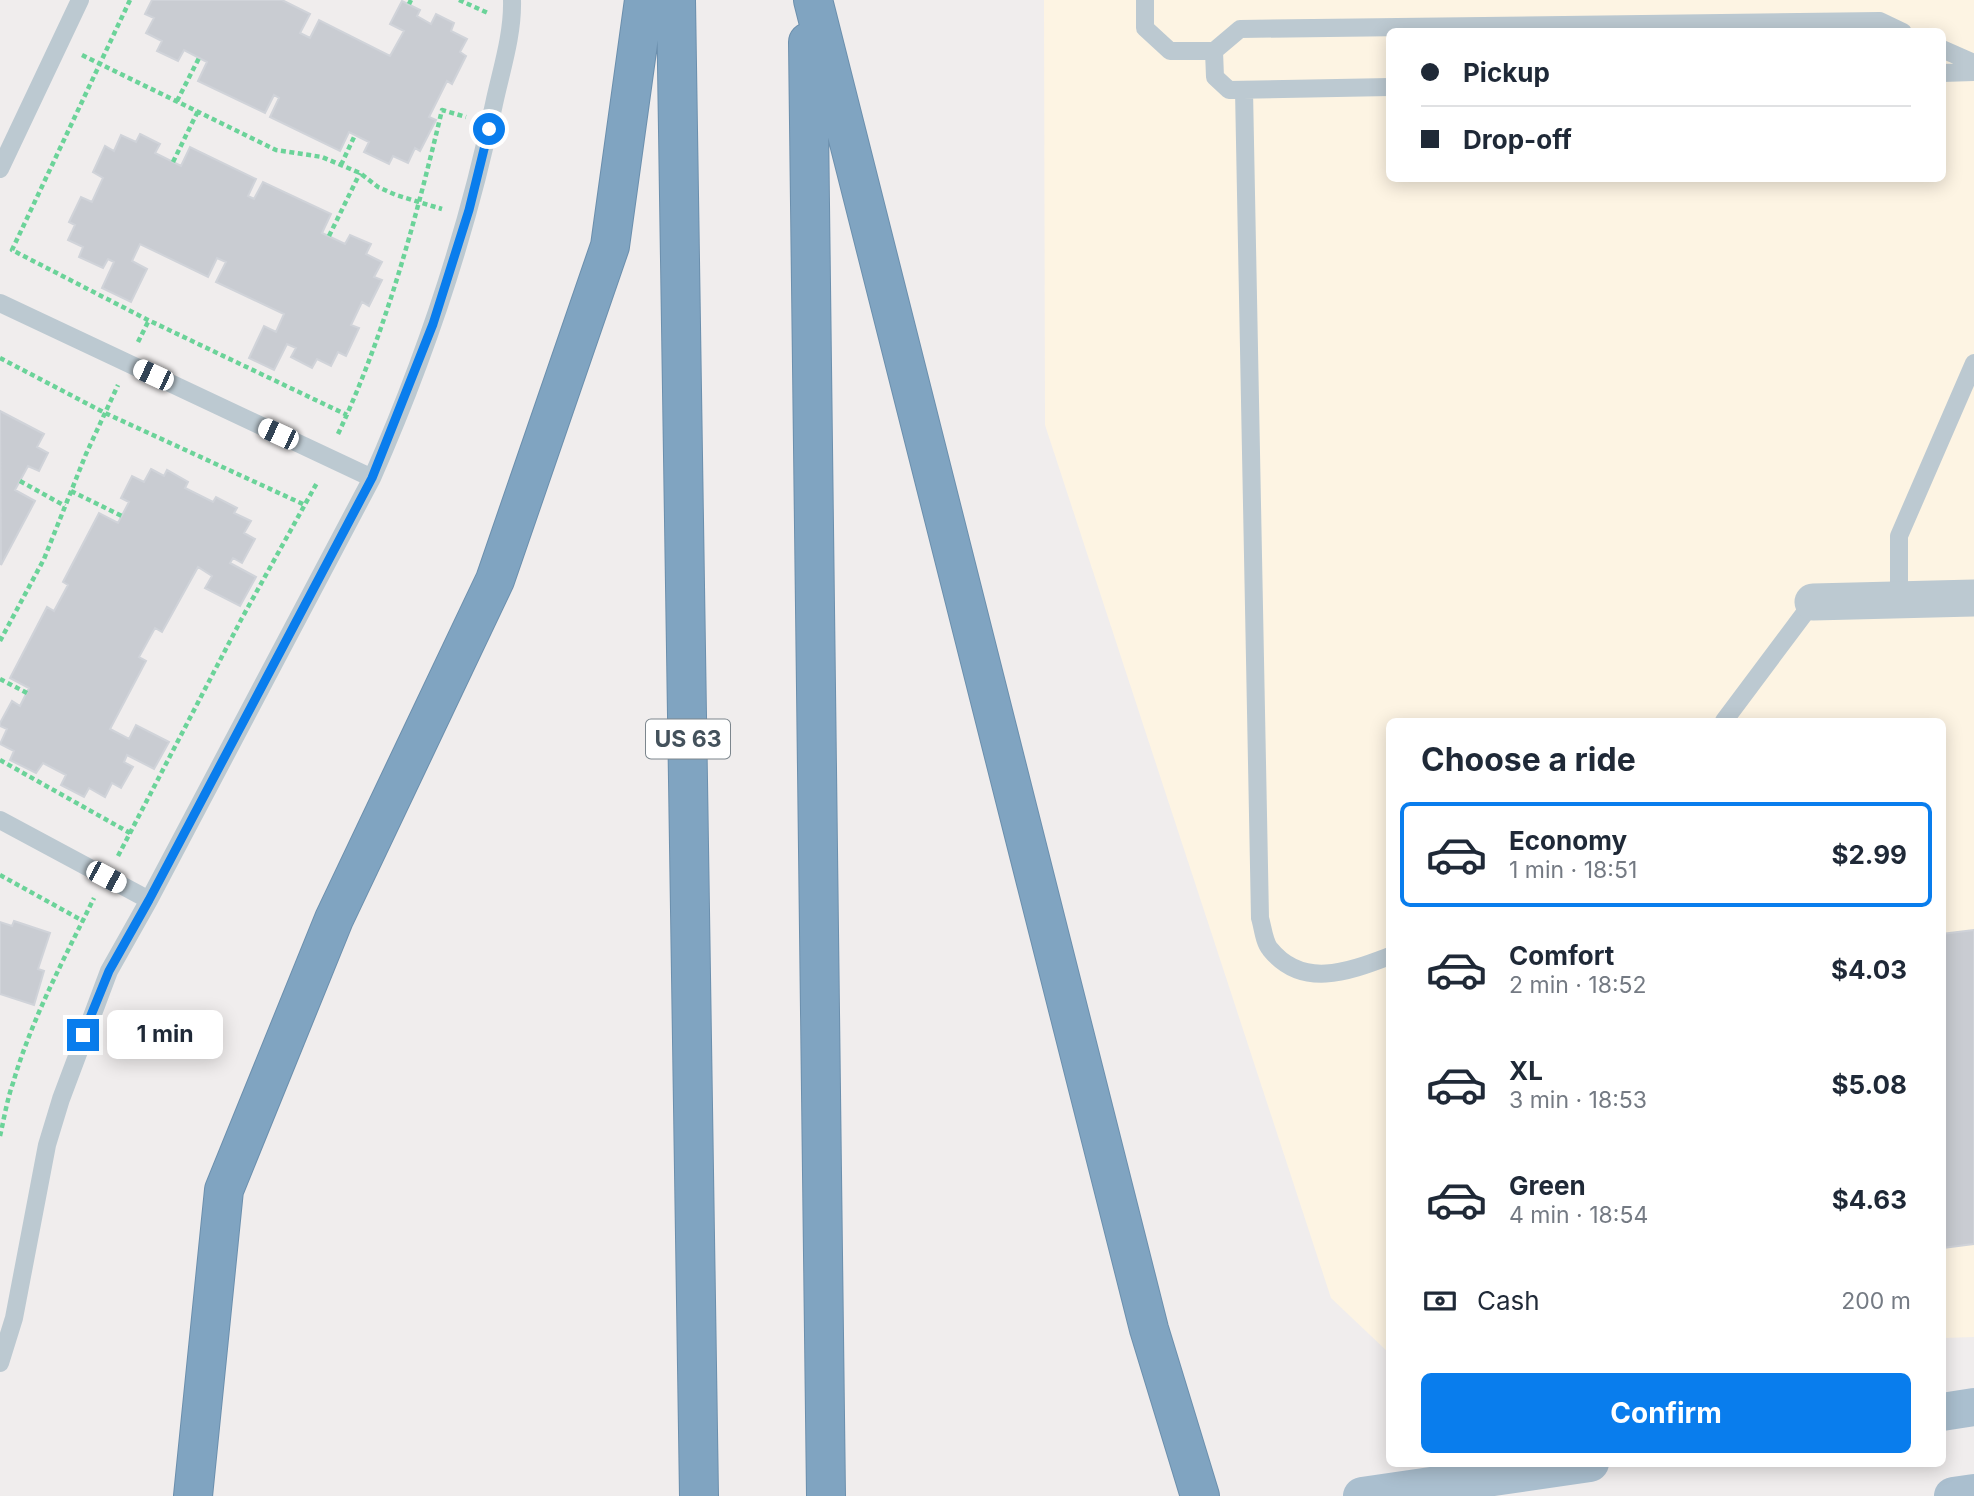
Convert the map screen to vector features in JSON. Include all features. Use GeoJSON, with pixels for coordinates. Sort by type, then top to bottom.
{"type":"FeatureCollection","features":[{"type":"Feature","properties":{"kind":"highway"},"geometry":{"type":"LineString","coordinates":[[194,1496],[224,1190],[334,919],[495,580],[610,246],[644,0]]}},
{"type":"Feature","properties":{"kind":"highway","name":"US 63"},"geometry":{"type":"LineString","coordinates":[[676,0],[699,1487]]}},
{"type":"Feature","properties":{"kind":"highway"},"geometry":{"type":"LineString","coordinates":[[808,0],[826,1484]]}},
{"type":"Feature","properties":{"kind":"highway"},"geometry":{"type":"LineString","coordinates":[[813,0],[1149,1329],[1200,1496]]}},
{"type":"Feature","properties":{"kind":"main road"},"geometry":{"type":"LineString","coordinates":[[1946,1411],[1974,1407]]}},
{"type":"Feature","properties":{"kind":"main road"},"geometry":{"type":"LineString","coordinates":[[1362,1496],[1562,1467]]}},
{"type":"Feature","properties":{"kind":"main road"},"geometry":{"type":"LineString","coordinates":[[1953,1496],[1974,1493]]}},
{"type":"Feature","properties":{"kind":"street"},"geometry":{"type":"LineString","coordinates":[[1813,603],[1974,598]]}},
{"type":"Feature","properties":{"kind":"lane"},"geometry":{"type":"LineString","coordinates":[[0,169],[80,0]]}},
{"type":"Feature","properties":{"kind":"lane"},"geometry":{"type":"LineString","coordinates":[[0,1363],[14,1318],[47,1145],[61,1099],[109,971],[372,478],[429,335],[467,216],[513,15],[512,0]]}},
{"type":"Feature","properties":{"kind":"lane"},"geometry":{"type":"LineString","coordinates":[[1145,0],[1145,28],[1170,51],[1214,51],[1240,29],[1880,21],[1895,28]]}},
{"type":"Feature","properties":{"kind":"lane"},"geometry":{"type":"LineString","coordinates":[[1214,51],[1215,77],[1229,90],[1386,87]]}},
{"type":"Feature","properties":{"kind":"lane"},"geometry":{"type":"LineString","coordinates":[[1946,51],[1974,63]]}},
{"type":"Feature","properties":{"kind":"lane"},"geometry":{"type":"LineString","coordinates":[[1946,73],[1974,72]]}},
{"type":"Feature","properties":{"kind":"lane"},"geometry":{"type":"LineString","coordinates":[[1244,90],[1260,918],[1268,947],[1288,965],[1317,974],[1336,974],[1386,957]]}},
{"type":"Feature","properties":{"kind":"lane"},"geometry":{"type":"LineString","coordinates":[[0,303],[372,478]]}},
{"type":"Feature","properties":{"kind":"lane"},"geometry":{"type":"LineString","coordinates":[[1899,600],[1899,536],[1974,363]]}},
{"type":"Feature","properties":{"kind":"lane"},"geometry":{"type":"LineString","coordinates":[[1726,718],[1813,603]]}},
{"type":"Feature","properties":{"kind":"lane"},"geometry":{"type":"LineString","coordinates":[[0,820],[149,900]]}},
{"type":"Feature","properties":{"kind":"path"},"geometry":{"type":"LineString","coordinates":[[130,0],[12,250],[149,320],[347,415]]}},
{"type":"Feature","properties":{"kind":"path"},"geometry":{"type":"LineString","coordinates":[[459,0],[492,16]]}},
{"type":"Feature","properties":{"kind":"path"},"geometry":{"type":"LineString","coordinates":[[59,44],[276,150],[321,157],[360,173],[378,187],[467,216]]}},
{"type":"Feature","properties":{"kind":"path"},"geometry":{"type":"LineString","coordinates":[[177,101],[199,58]]}},
{"type":"Feature","properties":{"kind":"path"},"geometry":{"type":"LineString","coordinates":[[336,438],[381,327],[442,110],[470,118]]}},
{"type":"Feature","properties":{"kind":"path"},"geometry":{"type":"LineString","coordinates":[[173,162],[198,111]]}},
{"type":"Feature","properties":{"kind":"path"},"geometry":{"type":"LineString","coordinates":[[341,165],[355,135]]}},
{"type":"Feature","properties":{"kind":"path"},"geometry":{"type":"LineString","coordinates":[[329,236],[360,173]]}},
{"type":"Feature","properties":{"kind":"path"},"geometry":{"type":"LineString","coordinates":[[136,346],[149,320]]}},
{"type":"Feature","properties":{"kind":"path"},"geometry":{"type":"LineString","coordinates":[[0,358],[105,413],[305,505]]}},
{"type":"Feature","properties":{"kind":"path"},"geometry":{"type":"LineString","coordinates":[[0,641],[44,559],[118,384]]}},
{"type":"Feature","properties":{"kind":"path"},"geometry":{"type":"LineString","coordinates":[[117,857],[318,480]]}},
{"type":"Feature","properties":{"kind":"path"},"geometry":{"type":"LineString","coordinates":[[20,481],[65,506]]}},
{"type":"Feature","properties":{"kind":"path"},"geometry":{"type":"LineString","coordinates":[[71,491],[122,516]]}},
{"type":"Feature","properties":{"kind":"path"},"geometry":{"type":"LineString","coordinates":[[0,679],[27,693]]}},
{"type":"Feature","properties":{"kind":"path"},"geometry":{"type":"LineString","coordinates":[[0,760],[130,833]]}},
{"type":"Feature","properties":{"kind":"path"},"geometry":{"type":"LineString","coordinates":[[0,875],[83,920]]}},
{"type":"Feature","properties":{"kind":"path"},"geometry":{"type":"LineString","coordinates":[[0,1136],[12,1084],[32,1027],[94,898]]}},
{"type":"Feature","properties":{"kind":"shaded area"},"geometry":{"type":"Polygon","coordinates":[[[1044,0],[1974,0],[1974,1337],[1946,1338],[1946,718],[1386,718],[1386,1350],[1331,1298],[1045,425],[1044,0]]]}},
{"type":"Feature","properties":{"kind":"building"},"geometry":{"type":"Polygon","coordinates":[[[152,0],[282,0],[310,14],[300,33],[310,38],[319,20],[390,56],[404,31],[390,24],[402,1],[420,10],[417,16],[431,24],[436,14],[454,23],[451,31],[467,39],[460,52],[466,56],[452,84],[447,81],[429,117],[436,120],[420,151],[415,148],[408,163],[393,156],[389,164],[364,152],[369,142],[349,132],[340,151],[270,117],[279,98],[274,95],[265,113],[198,81],[207,62],[184,50],[178,61],[157,51],[162,41],[146,33],[154,18],[145,14],[152,0]]]}},
{"type":"Feature","properties":{"kind":"building"},"geometry":{"type":"Polygon","coordinates":[[[140,134],[160,144],[155,153],[181,166],[190,147],[256,179],[248,196],[254,199],[263,182],[331,214],[322,233],[345,244],[350,235],[371,244],[366,254],[382,262],[374,277],[382,280],[369,306],[362,302],[351,325],[359,328],[346,356],[338,352],[331,366],[317,359],[312,368],[291,357],[296,348],[287,344],[274,370],[249,358],[264,326],[276,332],[284,314],[216,282],[226,262],[217,258],[208,277],[140,244],[132,261],[147,269],[131,302],[102,288],[114,262],[108,259],[103,268],[79,257],[83,247],[68,240],[75,225],[69,222],[81,197],[92,202],[103,178],[93,172],[105,146],[114,151],[121,135],[136,142],[140,134]]]}},
{"type":"Feature","properties":{"kind":"building"},"geometry":{"type":"Polygon","coordinates":[[[0,411],[44,434],[37,447],[48,453],[39,471],[28,466],[15,490],[35,501],[1,565],[0,411]]]}},
{"type":"Feature","properties":{"kind":"building"},"geometry":{"type":"Polygon","coordinates":[[[151,469],[164,476],[167,470],[188,482],[185,488],[213,502],[216,497],[237,508],[234,513],[251,521],[244,533],[255,539],[242,563],[233,558],[230,563],[256,577],[240,606],[205,588],[212,576],[198,567],[162,632],[155,628],[139,657],[146,661],[110,729],[129,739],[136,725],[169,742],[154,769],[127,755],[124,762],[133,767],[121,788],[112,783],[105,797],[89,788],[84,797],[61,785],[66,775],[43,763],[36,773],[10,760],[14,751],[0,744],[7,729],[0,726],[0,723],[12,701],[20,706],[29,688],[10,678],[47,607],[54,611],[68,585],[63,582],[99,513],[118,523],[129,502],[121,498],[132,476],[144,482],[151,469]]]}},
{"type":"Feature","properties":{"kind":"building"},"geometry":{"type":"Polygon","coordinates":[[[14,921],[50,933],[38,969],[44,971],[34,1005],[0,994],[0,922],[12,926],[14,921]]]}},
{"type":"Feature","properties":{"kind":"building"},"geometry":{"type":"Polygon","coordinates":[[[1974,930],[1974,1244],[1946,1248],[1946,934],[1974,930]]]}},
{"type":"Feature","properties":{"kind":"route"},"geometry":{"type":"LineString","coordinates":[[83,1035],[109,971],[372,478],[433,324],[469,210],[489,129]]}}]}
